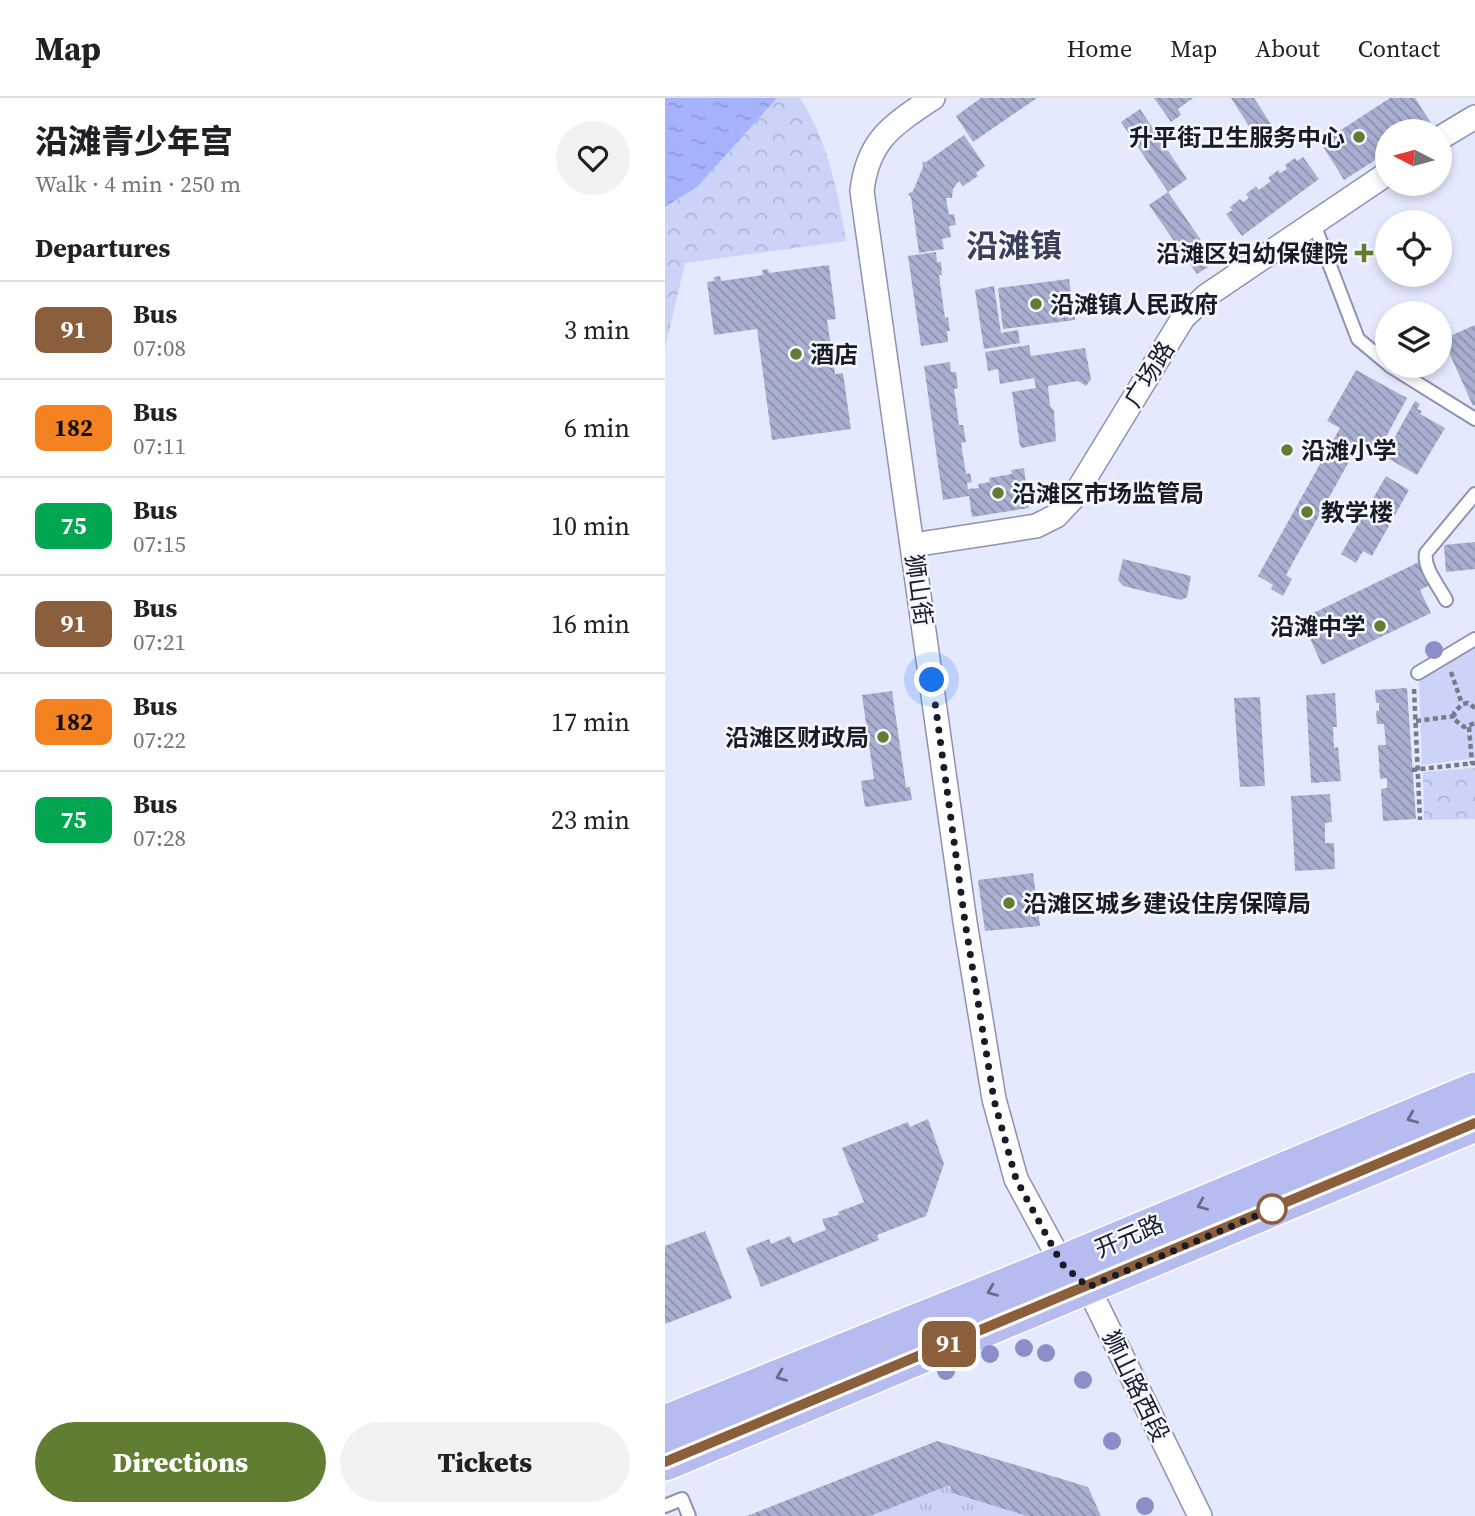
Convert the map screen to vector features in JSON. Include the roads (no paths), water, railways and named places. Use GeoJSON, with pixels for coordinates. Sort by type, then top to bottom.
{"type":"FeatureCollection","features":[{"type":"Feature","properties":{"kind":"main road","name":"开元路"},"geometry":{"type":"LineString","coordinates":[[665,1462],[1475,1091]]}},
{"type":"Feature","properties":{"kind":"main road","name":"开元路"},"geometry":{"type":"LineString","coordinates":[[665,1424],[1075,1275],[1475,1123]]}},
{"type":"Feature","properties":{"kind":"street","name":"狮山街"},"geometry":{"type":"LineString","coordinates":[[933,98],[894,124],[881,138],[870,155],[864,172],[862,191],[965,922],[994,1100],[1016,1179],[1075,1275]]}},
{"type":"Feature","properties":{"kind":"street"},"geometry":{"type":"LineString","coordinates":[[1453,130],[1475,117]]}},
{"type":"Feature","properties":{"kind":"street","name":"广场路"},"geometry":{"type":"LineString","coordinates":[[913,545],[1036,526],[1056,516],[1073,498],[1184,318],[1206,296],[1375,182]]}},
{"type":"Feature","properties":{"kind":"street","name":"狮山路西段"},"geometry":{"type":"LineString","coordinates":[[1075,1275],[1200,1516]]}},
{"type":"Feature","properties":{"kind":"lane"},"geometry":{"type":"LineString","coordinates":[[1314,224],[1358,339],[1375,353]]}},
{"type":"Feature","properties":{"kind":"lane"},"geometry":{"type":"LineString","coordinates":[[1410,378],[1475,419]]}},
{"type":"Feature","properties":{"kind":"lane"},"geometry":{"type":"LineString","coordinates":[[1446,600],[1427,566],[1426,553],[1475,494]]}},
{"type":"Feature","properties":{"kind":"lane"},"geometry":{"type":"LineString","coordinates":[[1418,673],[1475,639]]}},
{"type":"Feature","properties":{"kind":"lane"},"geometry":{"type":"LineString","coordinates":[[665,1506],[682,1499],[689,1516]]}},
{"type":"Feature","properties":{"kind":"water"},"geometry":{"type":"Polygon","coordinates":[[[665,98],[777,98],[698,186],[665,207],[665,98]]]}},
{"type":"Feature","properties":{"kind":"place","name":"升平街卫生服务中心"},"geometry":{"type":"Point","coordinates":[1359,137]}},
{"type":"Feature","properties":{"kind":"place","name":"沿滩区妇幼保健院"},"geometry":{"type":"Point","coordinates":[1364,253]}},
{"type":"Feature","properties":{"kind":"place","name":"沿滩镇人民政府"},"geometry":{"type":"Point","coordinates":[1036,304]}},
{"type":"Feature","properties":{"kind":"place","name":"酒店"},"geometry":{"type":"Point","coordinates":[796,354]}},
{"type":"Feature","properties":{"kind":"place","name":"沿滩小学"},"geometry":{"type":"Point","coordinates":[1287,450]}},
{"type":"Feature","properties":{"kind":"place","name":"沿滩区市场监管局"},"geometry":{"type":"Point","coordinates":[998,493]}},
{"type":"Feature","properties":{"kind":"place","name":"教学楼"},"geometry":{"type":"Point","coordinates":[1307,512]}},
{"type":"Feature","properties":{"kind":"place","name":"沿滩中学"},"geometry":{"type":"Point","coordinates":[1380,626]}},
{"type":"Feature","properties":{"kind":"place","name":"沿滩区财政局"},"geometry":{"type":"Point","coordinates":[883,737]}},
{"type":"Feature","properties":{"kind":"place","name":"沿滩区城乡建设住房保障局"},"geometry":{"type":"Point","coordinates":[1009,903]}},
{"type":"Feature","properties":{"kind":"district","name":"沿滩镇"},"geometry":{"type":"Point","coordinates":[1014,246]}}]}
